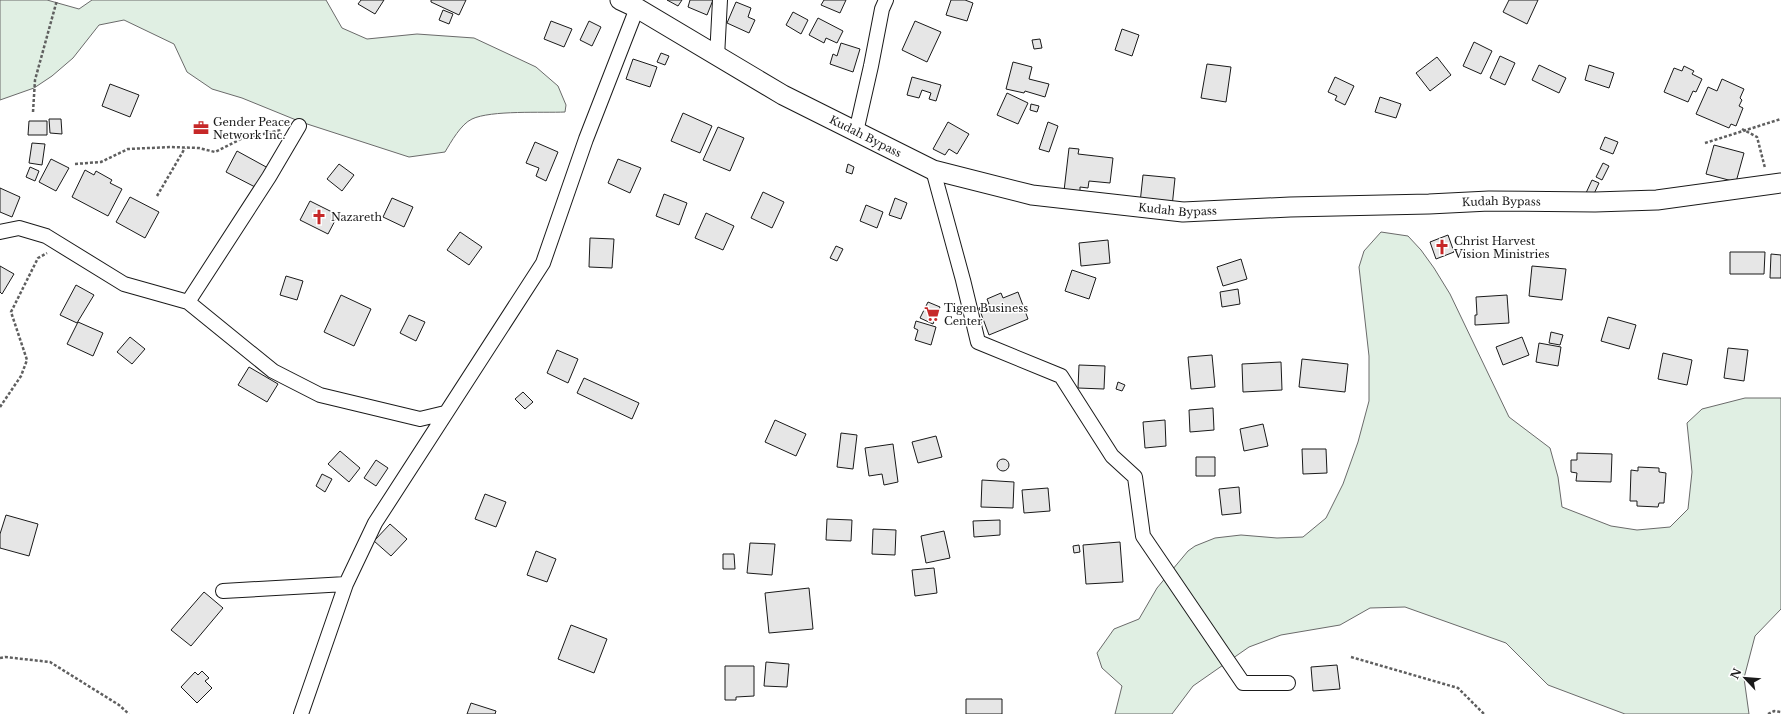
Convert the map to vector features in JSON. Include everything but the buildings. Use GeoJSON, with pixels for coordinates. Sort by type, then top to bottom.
{"type":"FeatureCollection","features":[{"type":"Feature","properties":{"kind":"street","name":"Kudah Bypass"},"geometry":{"type":"LineString","coordinates":[[620,0],[637,8],[783,95],[934,170],[983,184],[1032,195],[1183,212],[1489,201],[1595,202],[1649,200],[1773,184]]}},
{"type":"Feature","properties":{"kind":"street"},"geometry":{"type":"LineString","coordinates":[[717,56],[720,0]]}},
{"type":"Feature","properties":{"kind":"street"},"geometry":{"type":"LineString","coordinates":[[856,132],[882,8],[886,0]]}},
{"type":"Feature","properties":{"kind":"street"},"geometry":{"type":"LineString","coordinates":[[301,714],[346,584],[375,523],[543,263],[586,139],[637,8]]}},
{"type":"Feature","properties":{"kind":"street"},"geometry":{"type":"LineString","coordinates":[[188,302],[269,177],[299,126]]}},
{"type":"Feature","properties":{"kind":"street"},"geometry":{"type":"LineString","coordinates":[[934,170],[978,342],[1060,376],[1112,456],[1135,477],[1143,536],[1244,683],[1288,683]]}},
{"type":"Feature","properties":{"kind":"street"},"geometry":{"type":"LineString","coordinates":[[0,232],[19,228],[46,236],[124,284],[188,302],[273,371],[320,395],[420,419],[445,413]]}},
{"type":"Feature","properties":{"kind":"street"},"geometry":{"type":"LineString","coordinates":[[223,591],[346,584]]}},
{"type":"Feature","properties":{"kind":"path"},"geometry":{"type":"LineString","coordinates":[[33,112],[35,80],[57,0]]}},
{"type":"Feature","properties":{"kind":"path"},"geometry":{"type":"LineString","coordinates":[[1705,143],[1781,119]]}},
{"type":"Feature","properties":{"kind":"path"},"geometry":{"type":"LineString","coordinates":[[75,164],[101,162],[128,149],[199,148],[214,152],[241,139],[299,126]]}},
{"type":"Feature","properties":{"kind":"path"},"geometry":{"type":"LineString","coordinates":[[1742,129],[1757,137],[1765,165],[1773,184]]}},
{"type":"Feature","properties":{"kind":"path"},"geometry":{"type":"LineString","coordinates":[[157,196],[185,148]]}},
{"type":"Feature","properties":{"kind":"path"},"geometry":{"type":"LineString","coordinates":[[0,407],[21,376],[27,360],[12,312],[38,258],[62,246]]}},
{"type":"Feature","properties":{"kind":"path"},"geometry":{"type":"LineString","coordinates":[[0,658],[5,657],[50,662],[129,714]]}},
{"type":"Feature","properties":{"kind":"path"},"geometry":{"type":"LineString","coordinates":[[1351,658],[1458,688],[1484,714]]}},
{"type":"Feature","properties":{"kind":"path"},"geometry":{"type":"LineString","coordinates":[[1768,714],[1774,711],[1781,712]]}},
{"type":"Feature","properties":{"kind":"green space"},"geometry":{"type":"Polygon","coordinates":[[[0,0],[47,0],[79,9],[92,0],[326,0],[342,28],[367,39],[417,34],[474,38],[519,59],[536,67],[558,86],[566,105],[565,112],[517,112],[481,116],[468,121],[464,125],[445,152],[409,157],[301,122],[242,98],[212,89],[187,72],[174,44],[124,20],[99,25],[73,58],[52,76],[34,88],[0,100],[0,0]]]}},
{"type":"Feature","properties":{"kind":"green space"},"geometry":{"type":"Polygon","coordinates":[[[1381,232],[1408,236],[1421,250],[1434,268],[1450,294],[1509,417],[1550,448],[1558,477],[1562,507],[1611,526],[1637,530],[1670,527],[1688,509],[1692,472],[1687,423],[1702,409],[1745,398],[1781,398],[1781,609],[1755,636],[1744,678],[1749,714],[1625,714],[1548,685],[1506,643],[1405,607],[1370,608],[1340,625],[1281,635],[1249,647],[1193,686],[1172,714],[1115,714],[1122,686],[1102,668],[1097,653],[1114,629],[1139,619],[1157,588],[1188,551],[1195,546],[1215,538],[1241,535],[1277,538],[1303,537],[1326,518],[1343,484],[1358,442],[1369,401],[1369,356],[1359,267],[1364,251],[1381,232]]]}},
{"type":"Feature","properties":{"kind":"place","name":"Gender Peace Network Inc."},"geometry":{"type":"Point","coordinates":[201,128]}},
{"type":"Feature","properties":{"kind":"place","name":"Nazareth"},"geometry":{"type":"Point","coordinates":[319,217]}},
{"type":"Feature","properties":{"kind":"place","name":"Christ Harvest Vision Ministries"},"geometry":{"type":"Point","coordinates":[1442,247]}},
{"type":"Feature","properties":{"kind":"place","name":"Tigen Business Center"},"geometry":{"type":"Point","coordinates":[932,314]}}]}
